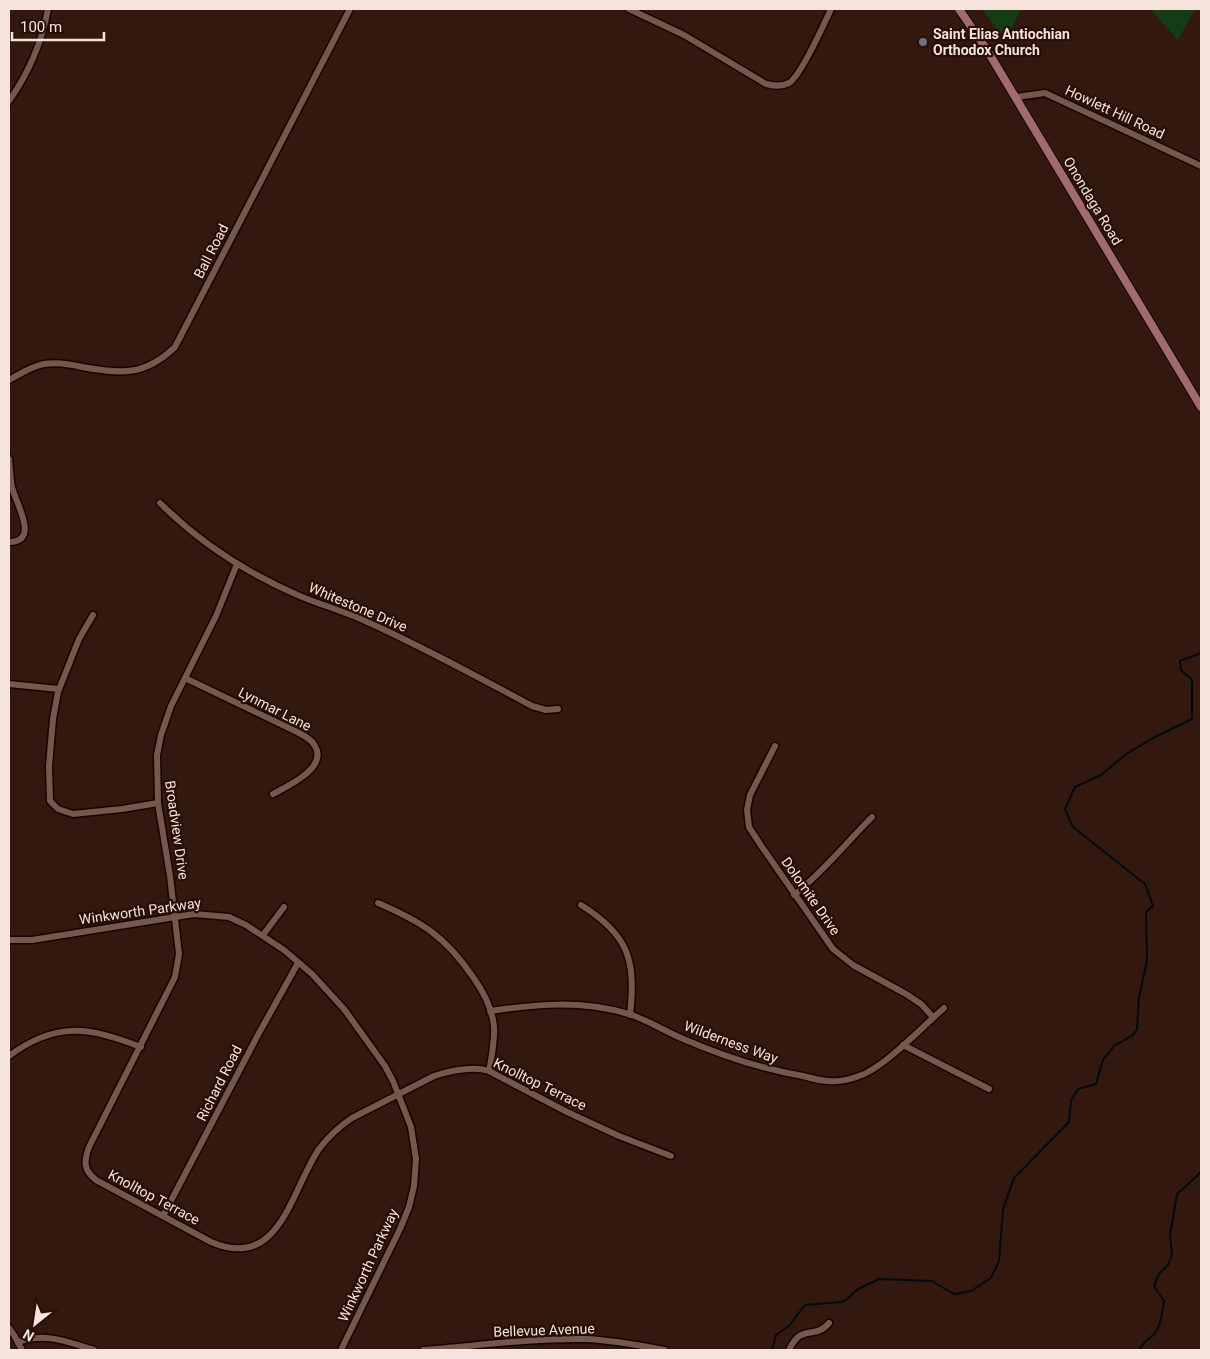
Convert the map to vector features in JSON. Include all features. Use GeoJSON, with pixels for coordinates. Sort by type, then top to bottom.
{"type":"FeatureCollection","features":[{"type":"Feature","properties":{"kind":"main road","name":"Onondaga Road"},"geometry":{"type":"LineString","coordinates":[[959,9],[1016,97],[1201,408]]}},
{"type":"Feature","properties":{"kind":"street"},"geometry":{"type":"LineString","coordinates":[[9,101],[33,58],[48,9]]}},
{"type":"Feature","properties":{"kind":"street","name":"Ball Road"},"geometry":{"type":"LineString","coordinates":[[9,380],[46,363],[121,372],[135,371],[149,367],[163,359],[176,347],[350,9]]}},
{"type":"Feature","properties":{"kind":"street"},"geometry":{"type":"LineString","coordinates":[[629,9],[659,22],[766,84],[782,86],[789,83],[798,74],[832,9]]}},
{"type":"Feature","properties":{"kind":"street","name":"Howlett Hill Road"},"geometry":{"type":"LineString","coordinates":[[1016,97],[1045,93],[1201,166]]}},
{"type":"Feature","properties":{"kind":"street"},"geometry":{"type":"LineString","coordinates":[[9,460],[12,488],[25,523],[25,532],[22,538],[15,542],[9,542]]}},
{"type":"Feature","properties":{"kind":"street","name":"Whitestone Drive"},"geometry":{"type":"LineString","coordinates":[[160,503],[180,523],[220,554],[237,564],[300,596],[361,619],[434,654],[532,706],[546,710],[558,709]]}},
{"type":"Feature","properties":{"kind":"street","name":"Broadview Drive"},"geometry":{"type":"LineString","coordinates":[[96,1180],[86,1170],[85,1163],[89,1147],[176,977],[179,954],[170,876],[158,803],[157,756],[161,734],[171,706],[216,616],[237,564]]}},
{"type":"Feature","properties":{"kind":"street"},"geometry":{"type":"LineString","coordinates":[[93,615],[79,639],[60,689],[53,719],[49,766],[50,801],[53,806],[73,814],[158,803]]}},
{"type":"Feature","properties":{"kind":"street","name":"Lynmar Lane"},"geometry":{"type":"LineString","coordinates":[[185,678],[293,730],[308,738],[316,747],[318,754],[313,767],[290,785],[274,794]]}},
{"type":"Feature","properties":{"kind":"street"},"geometry":{"type":"LineString","coordinates":[[9,684],[60,689]]}},
{"type":"Feature","properties":{"kind":"street","name":"Dolomite Drive"},"geometry":{"type":"LineString","coordinates":[[775,746],[750,795],[747,810],[749,827],[794,895],[837,953],[853,965],[906,994],[926,1009],[933,1017]]}},
{"type":"Feature","properties":{"kind":"street"},"geometry":{"type":"LineString","coordinates":[[794,895],[830,863],[872,817]]}},
{"type":"Feature","properties":{"kind":"street"},"geometry":{"type":"LineString","coordinates":[[378,903],[422,924],[451,948],[479,986],[490,1011],[494,1026],[489,1072]]}},
{"type":"Feature","properties":{"kind":"street"},"geometry":{"type":"LineString","coordinates":[[581,905],[608,923],[626,949],[632,977],[630,1015]]}},
{"type":"Feature","properties":{"kind":"street"},"geometry":{"type":"LineString","coordinates":[[263,935],[284,907]]}},
{"type":"Feature","properties":{"kind":"street","name":"Winkworth Parkway"},"geometry":{"type":"LineString","coordinates":[[9,940],[32,940],[194,914],[229,917],[263,935],[298,962],[327,989],[344,1009],[385,1066],[399,1095],[411,1127],[415,1150],[414,1186],[409,1207],[341,1350]]}},
{"type":"Feature","properties":{"kind":"street","name":"Richard Road"},"geometry":{"type":"LineString","coordinates":[[164,1216],[298,962]]}},
{"type":"Feature","properties":{"kind":"street","name":"Wilderness Way"},"geometry":{"type":"LineString","coordinates":[[490,1011],[566,1004],[630,1015],[704,1048],[751,1064],[775,1071],[829,1081],[844,1081],[860,1076],[887,1059],[944,1008]]}},
{"type":"Feature","properties":{"kind":"street"},"geometry":{"type":"LineString","coordinates":[[9,1056],[37,1039],[75,1030],[104,1034],[141,1048]]}},
{"type":"Feature","properties":{"kind":"street"},"geometry":{"type":"LineString","coordinates":[[903,1044],[989,1089]]}},
{"type":"Feature","properties":{"kind":"street","name":"Knolltop Terrace"},"geometry":{"type":"LineString","coordinates":[[96,1180],[222,1247],[240,1248],[256,1244],[278,1228],[319,1149],[335,1131],[352,1118],[424,1081],[446,1072],[476,1070],[489,1072],[567,1112],[619,1136],[671,1156]]}},
{"type":"Feature","properties":{"kind":"street"},"geometry":{"type":"LineString","coordinates":[[789,1350],[798,1336],[803,1333],[820,1331],[829,1323]]}},
{"type":"Feature","properties":{"kind":"street"},"geometry":{"type":"LineString","coordinates":[[9,1328],[22,1350]]}},
{"type":"Feature","properties":{"kind":"street"},"geometry":{"type":"LineString","coordinates":[[18,1342],[44,1336],[94,1350]]}},
{"type":"Feature","properties":{"kind":"street","name":"Bellevue Avenue"},"geometry":{"type":"LineString","coordinates":[[423,1350],[534,1340],[584,1339],[634,1344],[665,1350]]}},
{"type":"Feature","properties":{"kind":"green space"},"geometry":{"type":"Polygon","coordinates":[[[981,9],[1021,9],[1006,40],[981,9]]]}},
{"type":"Feature","properties":{"kind":"green space"},"geometry":{"type":"Polygon","coordinates":[[[1150,9],[1195,9],[1178,40],[1150,9]]]}},
{"type":"Feature","properties":{"kind":"waterway"},"geometry":{"type":"LineString","coordinates":[[772,1350],[776,1335],[789,1326],[805,1305],[841,1302],[858,1289],[879,1279],[932,1281],[954,1294],[971,1291],[991,1278],[999,1261],[1003,1209],[1014,1178],[1069,1122],[1071,1101],[1078,1089],[1096,1084],[1103,1060],[1114,1046],[1133,1035],[1137,1029],[1139,997],[1147,961],[1146,912],[1153,906],[1145,884],[1073,827],[1065,809],[1075,787],[1101,775],[1125,755],[1153,738],[1192,719],[1192,680],[1181,670],[1180,661],[1201,653]]}},
{"type":"Feature","properties":{"kind":"waterway"},"geometry":{"type":"LineString","coordinates":[[1139,1350],[1155,1333],[1161,1317],[1164,1301],[1154,1286],[1159,1274],[1168,1265],[1172,1255],[1170,1235],[1177,1194],[1201,1171]]}},
{"type":"Feature","properties":{"kind":"place","name":"Saint Elias Antiochian Orthodox Church"},"geometry":{"type":"Point","coordinates":[923,42]}}]}
